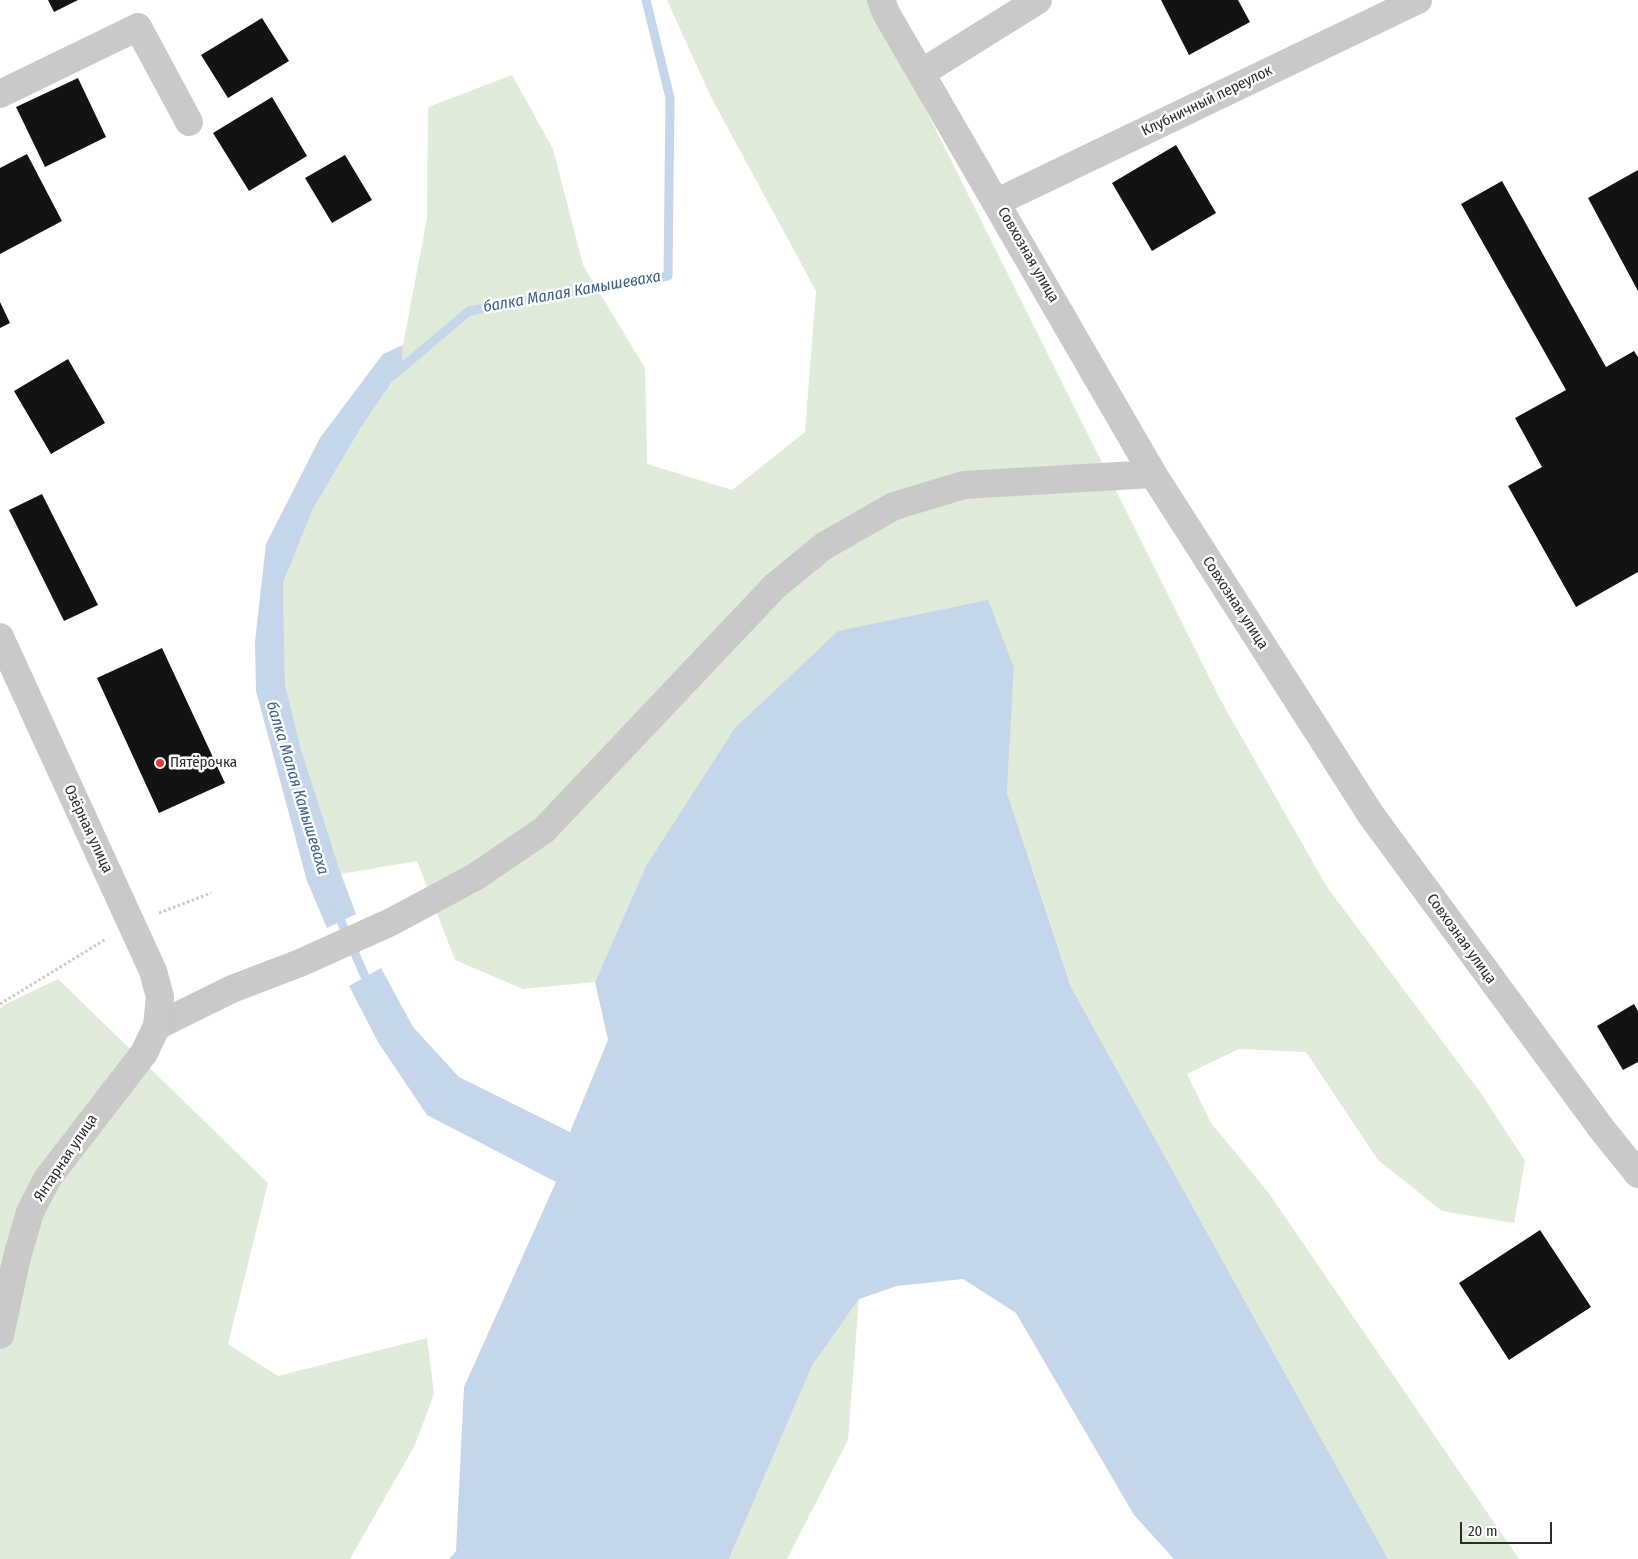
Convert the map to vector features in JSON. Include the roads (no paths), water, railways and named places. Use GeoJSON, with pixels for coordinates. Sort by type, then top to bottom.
{"type":"FeatureCollection","features":[{"type":"Feature","properties":{"kind":"street","name":"Совхозная улица"},"geometry":{"type":"LineString","coordinates":[[882,0],[886,13],[1153,474],[1370,815],[1601,1128],[1638,1174]]}},
{"type":"Feature","properties":{"kind":"street"},"geometry":{"type":"LineString","coordinates":[[921,73],[1038,0]]}},
{"type":"Feature","properties":{"kind":"street","name":"Клубничный переулок"},"geometry":{"type":"LineString","coordinates":[[997,202],[1418,0]]}},
{"type":"Feature","properties":{"kind":"street"},"geometry":{"type":"LineString","coordinates":[[0,94],[138,27],[189,122]]}},
{"type":"Feature","properties":{"kind":"street"},"geometry":{"type":"LineString","coordinates":[[157,1026],[232,989],[300,963],[391,922],[475,877],[544,830],[775,586],[824,546],[894,506],[964,485],[1153,474]]}},
{"type":"Feature","properties":{"kind":"street","name":"Озёрная улица"},"geometry":{"type":"LineString","coordinates":[[0,637],[153,971],[160,997],[157,1026]]}},
{"type":"Feature","properties":{"kind":"street","name":"Янтарная улица"},"geometry":{"type":"LineString","coordinates":[[0,1335],[17,1257],[30,1212],[47,1179],[144,1053],[157,1026]]}},
{"type":"Feature","properties":{"kind":"water"},"geometry":{"type":"Polygon","coordinates":[[[403,345],[402,367],[360,429],[313,509],[283,583],[285,684],[301,749],[341,874],[356,914],[327,928],[307,881],[256,691],[255,641],[266,544],[320,438],[383,354],[403,345]]]}},
{"type":"Feature","properties":{"kind":"water"},"geometry":{"type":"Polygon","coordinates":[[[988,600],[1014,668],[1007,793],[1071,987],[1388,1559],[1174,1559],[1134,1515],[1016,1313],[963,1279],[897,1286],[859,1299],[812,1366],[729,1559],[449,1559],[456,1551],[464,1387],[556,1182],[427,1115],[378,1042],[349,986],[381,968],[413,1027],[459,1077],[570,1132],[608,1040],[595,982],[646,866],[735,728],[838,631],[988,600]]]}},
{"type":"Feature","properties":{"kind":"waterway","name":"балка Малая Камышеваха"},"geometry":{"type":"LineString","coordinates":[[392,376],[469,311],[668,276],[670,98],[646,0]]}},
{"type":"Feature","properties":{"kind":"waterway","name":"балка Малая Камышеваха"},"geometry":{"type":"LineString","coordinates":[[336,910],[370,988]]}},
{"type":"Feature","properties":{"kind":"place","name":"Пятёрочка"},"geometry":{"type":"Point","coordinates":[160,763]}}]}
